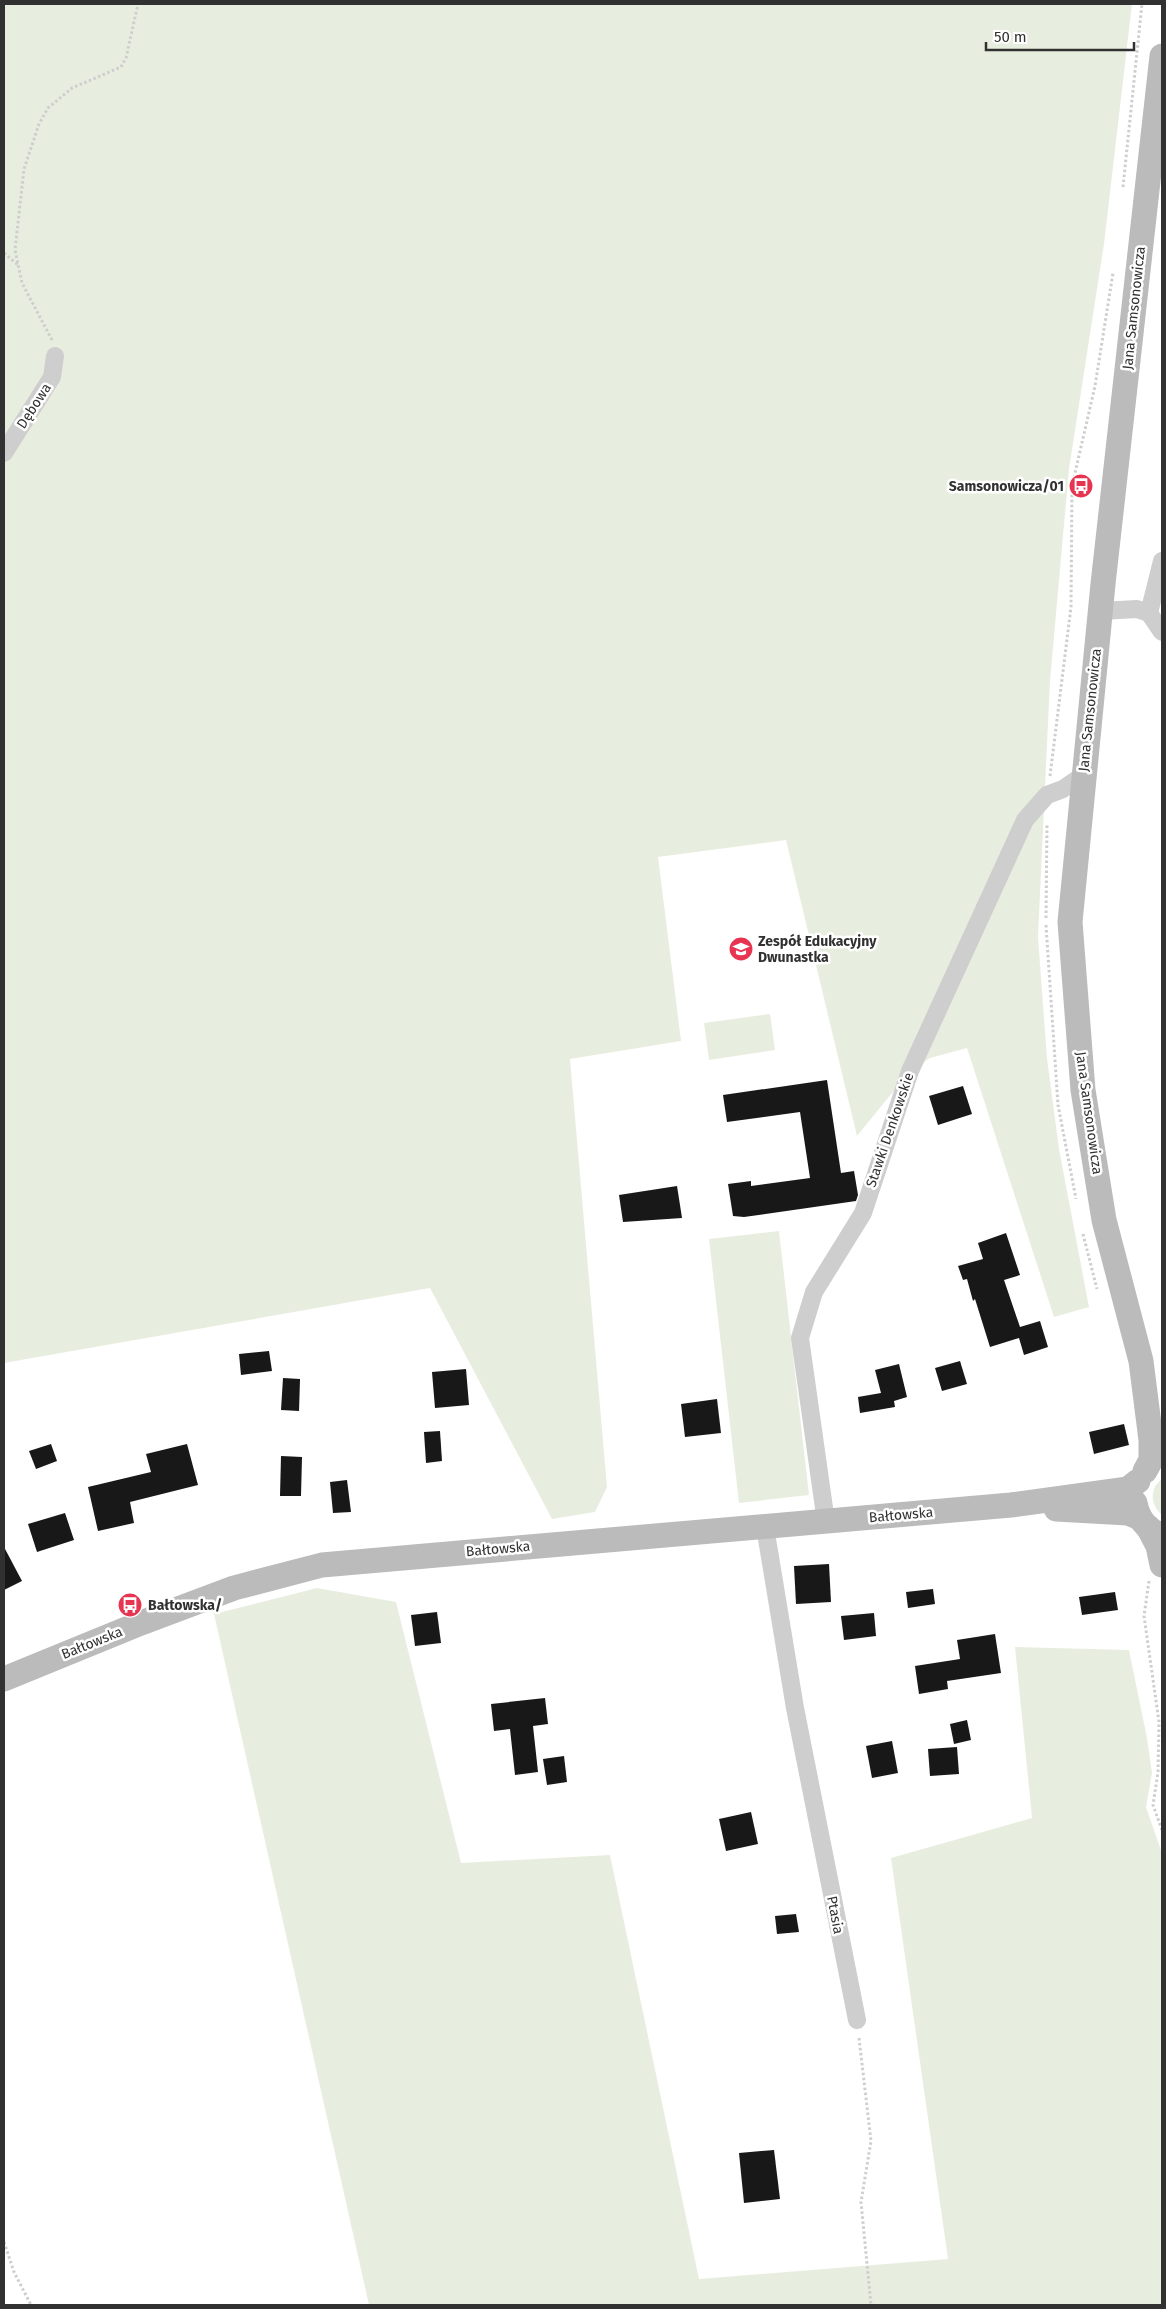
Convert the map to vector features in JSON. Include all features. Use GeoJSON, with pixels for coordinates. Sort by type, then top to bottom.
{"type":"FeatureCollection","features":[{"type":"Feature","properties":{"kind":"main road","name":"Jana Samsonowicza"},"geometry":{"type":"LineString","coordinates":[[1156,1572],[1158,1546],[1150,1527],[1136,1506],[1135,1493],[1148,1471],[1151,1440],[1141,1361],[1104,1220],[1083,1090],[1070,922],[1083,775],[1162,56]]}},
{"type":"Feature","properties":{"kind":"main road","name":"Jana Samsonowicza"},"geometry":{"type":"LineString","coordinates":[[1141,1361],[1162,1410]]}},
{"type":"Feature","properties":{"kind":"main road","name":"Bałtowska"},"geometry":{"type":"LineString","coordinates":[[4,1679],[141,1623],[234,1588],[322,1565],[1011,1505],[1128,1489],[1148,1471]]}},
{"type":"Feature","properties":{"kind":"main road","name":"Bałtowska"},"geometry":{"type":"LineString","coordinates":[[1011,1505],[1128,1514],[1150,1527]]}},
{"type":"Feature","properties":{"kind":"street","name":"Dębowa"},"geometry":{"type":"LineString","coordinates":[[4,453],[52,377],[55,356]]}},
{"type":"Feature","properties":{"kind":"street"},"geometry":{"type":"LineString","coordinates":[[1149,613],[1162,561]]}},
{"type":"Feature","properties":{"kind":"street"},"geometry":{"type":"LineString","coordinates":[[1101,611],[1137,609],[1149,613],[1162,632]]}},
{"type":"Feature","properties":{"kind":"street","name":"Stawki Denkowskie"},"geometry":{"type":"LineString","coordinates":[[826,1522],[800,1338],[814,1292],[863,1213],[910,1071],[1025,820],[1046,795],[1063,789],[1083,775]]}},
{"type":"Feature","properties":{"kind":"street","name":"Ptasia"},"geometry":{"type":"LineString","coordinates":[[765,1527],[794,1708],[857,2020]]}},
{"type":"Feature","properties":{"kind":"path"},"geometry":{"type":"LineString","coordinates":[[55,356],[52,339],[29,300],[22,283],[15,250],[24,169],[39,124],[48,108],[72,88],[121,68],[126,58],[138,4]]}},
{"type":"Feature","properties":{"kind":"path"},"geometry":{"type":"LineString","coordinates":[[4,253],[18,265]]}},
{"type":"Feature","properties":{"kind":"path"},"geometry":{"type":"LineString","coordinates":[[1156,1572],[1144,1616],[1158,1722],[1158,1772],[1153,1805],[1162,1830]]}},
{"type":"Feature","properties":{"kind":"path"},"geometry":{"type":"LineString","coordinates":[[857,2020],[871,2141],[860,2202],[871,2305]]}},
{"type":"Feature","properties":{"kind":"path"},"geometry":{"type":"LineString","coordinates":[[4,2242],[14,2272],[31,2305]]}},
{"type":"Feature","properties":{"kind":"green space"},"geometry":{"type":"Polygon","coordinates":[[[4,4],[1132,4],[1104,244],[1069,469],[1050,681],[1038,937],[1047,1058],[1059,1149],[1089,1307],[1054,1317],[967,1048],[930,1058],[910,1071],[857,1136],[786,840],[658,857],[681,1041],[570,1059],[607,1487],[595,1512],[552,1519],[430,1288],[4,1363],[4,4]]]}},
{"type":"Feature","properties":{"kind":"green space"},"geometry":{"type":"Polygon","coordinates":[[[770,1014],[775,1050],[709,1060],[704,1023],[770,1014]]]}},
{"type":"Feature","properties":{"kind":"green space"},"geometry":{"type":"Polygon","coordinates":[[[779,1231],[809,1495],[739,1503],[709,1239],[779,1231]]]}},
{"type":"Feature","properties":{"kind":"green space"},"geometry":{"type":"Polygon","coordinates":[[[1162,1479],[1162,1515],[1153,1502],[1153,1492],[1162,1479]]]}},
{"type":"Feature","properties":{"kind":"green space"},"geometry":{"type":"Polygon","coordinates":[[[317,1588],[396,1602],[461,1863],[610,1855],[699,2279],[948,2259],[891,1858],[1032,1818],[1015,1647],[1129,1650],[1147,1738],[1152,1773],[1146,1807],[1162,1853],[1162,2305],[369,2305],[214,1614],[317,1588]]]}},
{"type":"Feature","properties":{"kind":"building"},"geometry":{"type":"Polygon","coordinates":[[[827,1080],[841,1173],[854,1171],[858,1195],[856,1201],[744,1217],[733,1216],[728,1184],[751,1181],[751,1186],[810,1178],[800,1112],[727,1122],[723,1095],[827,1080]]]}},
{"type":"Feature","properties":{"kind":"building"},"geometry":{"type":"Polygon","coordinates":[[[963,1086],[972,1114],[938,1125],[929,1096],[963,1086]]]}},
{"type":"Feature","properties":{"kind":"building"},"geometry":{"type":"Polygon","coordinates":[[[677,1186],[682,1218],[623,1222],[619,1195],[677,1186]]]}},
{"type":"Feature","properties":{"kind":"building"},"geometry":{"type":"Polygon","coordinates":[[[1006,1233],[1020,1275],[1004,1280],[1020,1327],[1040,1321],[1048,1347],[1024,1355],[1019,1338],[990,1347],[975,1299],[973,1301],[967,1279],[963,1280],[958,1266],[983,1259],[978,1243],[1006,1233]]]}},
{"type":"Feature","properties":{"kind":"building"},"geometry":{"type":"Polygon","coordinates":[[[269,1351],[272,1371],[241,1375],[239,1354],[269,1351]]]}},
{"type":"Feature","properties":{"kind":"building"},"geometry":{"type":"Polygon","coordinates":[[[960,1361],[967,1384],[942,1391],[935,1368],[960,1361]]]}},
{"type":"Feature","properties":{"kind":"building"},"geometry":{"type":"Polygon","coordinates":[[[899,1364],[907,1397],[894,1401],[895,1407],[860,1413],[858,1397],[881,1393],[875,1370],[899,1364]]]}},
{"type":"Feature","properties":{"kind":"building"},"geometry":{"type":"Polygon","coordinates":[[[466,1369],[469,1405],[435,1408],[432,1372],[466,1369]]]}},
{"type":"Feature","properties":{"kind":"building"},"geometry":{"type":"Polygon","coordinates":[[[283,1378],[300,1379],[299,1411],[281,1410],[283,1378]]]}},
{"type":"Feature","properties":{"kind":"building"},"geometry":{"type":"Polygon","coordinates":[[[717,1399],[721,1433],[685,1437],[681,1404],[717,1399]]]}},
{"type":"Feature","properties":{"kind":"building"},"geometry":{"type":"Polygon","coordinates":[[[1124,1424],[1129,1445],[1094,1454],[1089,1432],[1124,1424]]]}},
{"type":"Feature","properties":{"kind":"building"},"geometry":{"type":"Polygon","coordinates":[[[440,1431],[442,1461],[426,1463],[424,1432],[440,1431]]]}},
{"type":"Feature","properties":{"kind":"building"},"geometry":{"type":"Polygon","coordinates":[[[51,1444],[57,1461],[36,1469],[29,1451],[51,1444]]]}},
{"type":"Feature","properties":{"kind":"building"},"geometry":{"type":"Polygon","coordinates":[[[187,1444],[198,1485],[130,1502],[134,1523],[98,1531],[88,1487],[151,1472],[146,1454],[187,1444]]]}},
{"type":"Feature","properties":{"kind":"building"},"geometry":{"type":"Polygon","coordinates":[[[281,1456],[302,1457],[301,1496],[280,1496],[281,1456]]]}},
{"type":"Feature","properties":{"kind":"building"},"geometry":{"type":"Polygon","coordinates":[[[347,1480],[351,1512],[333,1513],[330,1482],[347,1480]]]}},
{"type":"Feature","properties":{"kind":"building"},"geometry":{"type":"Polygon","coordinates":[[[65,1513],[74,1540],[37,1552],[28,1524],[65,1513]]]}},
{"type":"Feature","properties":{"kind":"building"},"geometry":{"type":"Polygon","coordinates":[[[4,1547],[22,1581],[4,1590],[4,1547]]]}},
{"type":"Feature","properties":{"kind":"building"},"geometry":{"type":"Polygon","coordinates":[[[829,1564],[831,1602],[796,1604],[794,1566],[829,1564]]]}},
{"type":"Feature","properties":{"kind":"building"},"geometry":{"type":"Polygon","coordinates":[[[933,1589],[935,1604],[908,1608],[906,1592],[933,1589]]]}},
{"type":"Feature","properties":{"kind":"building"},"geometry":{"type":"Polygon","coordinates":[[[1115,1592],[1118,1610],[1082,1615],[1079,1597],[1115,1592]]]}},
{"type":"Feature","properties":{"kind":"building"},"geometry":{"type":"Polygon","coordinates":[[[437,1612],[441,1643],[415,1646],[411,1615],[437,1612]]]}},
{"type":"Feature","properties":{"kind":"building"},"geometry":{"type":"Polygon","coordinates":[[[874,1613],[876,1636],[844,1640],[841,1616],[874,1613]]]}},
{"type":"Feature","properties":{"kind":"building"},"geometry":{"type":"Polygon","coordinates":[[[995,1634],[1001,1673],[947,1681],[948,1689],[919,1694],[915,1666],[960,1659],[957,1640],[995,1634]]]}},
{"type":"Feature","properties":{"kind":"building"},"geometry":{"type":"Polygon","coordinates":[[[545,1698],[548,1724],[533,1726],[538,1772],[515,1775],[510,1729],[494,1731],[491,1704],[545,1698]]]}},
{"type":"Feature","properties":{"kind":"building"},"geometry":{"type":"Polygon","coordinates":[[[967,1720],[971,1740],[954,1744],[950,1724],[967,1720]]]}},
{"type":"Feature","properties":{"kind":"building"},"geometry":{"type":"Polygon","coordinates":[[[892,1741],[898,1773],[872,1778],[866,1746],[892,1741]]]}},
{"type":"Feature","properties":{"kind":"building"},"geometry":{"type":"Polygon","coordinates":[[[957,1747],[959,1774],[930,1776],[928,1749],[957,1747]]]}},
{"type":"Feature","properties":{"kind":"building"},"geometry":{"type":"Polygon","coordinates":[[[564,1756],[567,1782],[547,1785],[543,1759],[564,1756]]]}},
{"type":"Feature","properties":{"kind":"building"},"geometry":{"type":"Polygon","coordinates":[[[751,1812],[758,1844],[726,1851],[719,1819],[751,1812]]]}},
{"type":"Feature","properties":{"kind":"building"},"geometry":{"type":"Polygon","coordinates":[[[796,1914],[799,1932],[777,1934],[775,1916],[796,1914]]]}},
{"type":"Feature","properties":{"kind":"building"},"geometry":{"type":"Polygon","coordinates":[[[774,2150],[780,2199],[744,2203],[739,2153],[774,2150]]]}},
{"type":"Feature","properties":{"kind":"place","name":"Samsonowicza/01"},"geometry":{"type":"Point","coordinates":[1081,486]}},
{"type":"Feature","properties":{"kind":"place","name":"Zespół Edukacyjny Dwunastka"},"geometry":{"type":"Point","coordinates":[741,949]}},
{"type":"Feature","properties":{"kind":"place","name":"Bałtowska/"},"geometry":{"type":"Point","coordinates":[130,1605]}}]}
